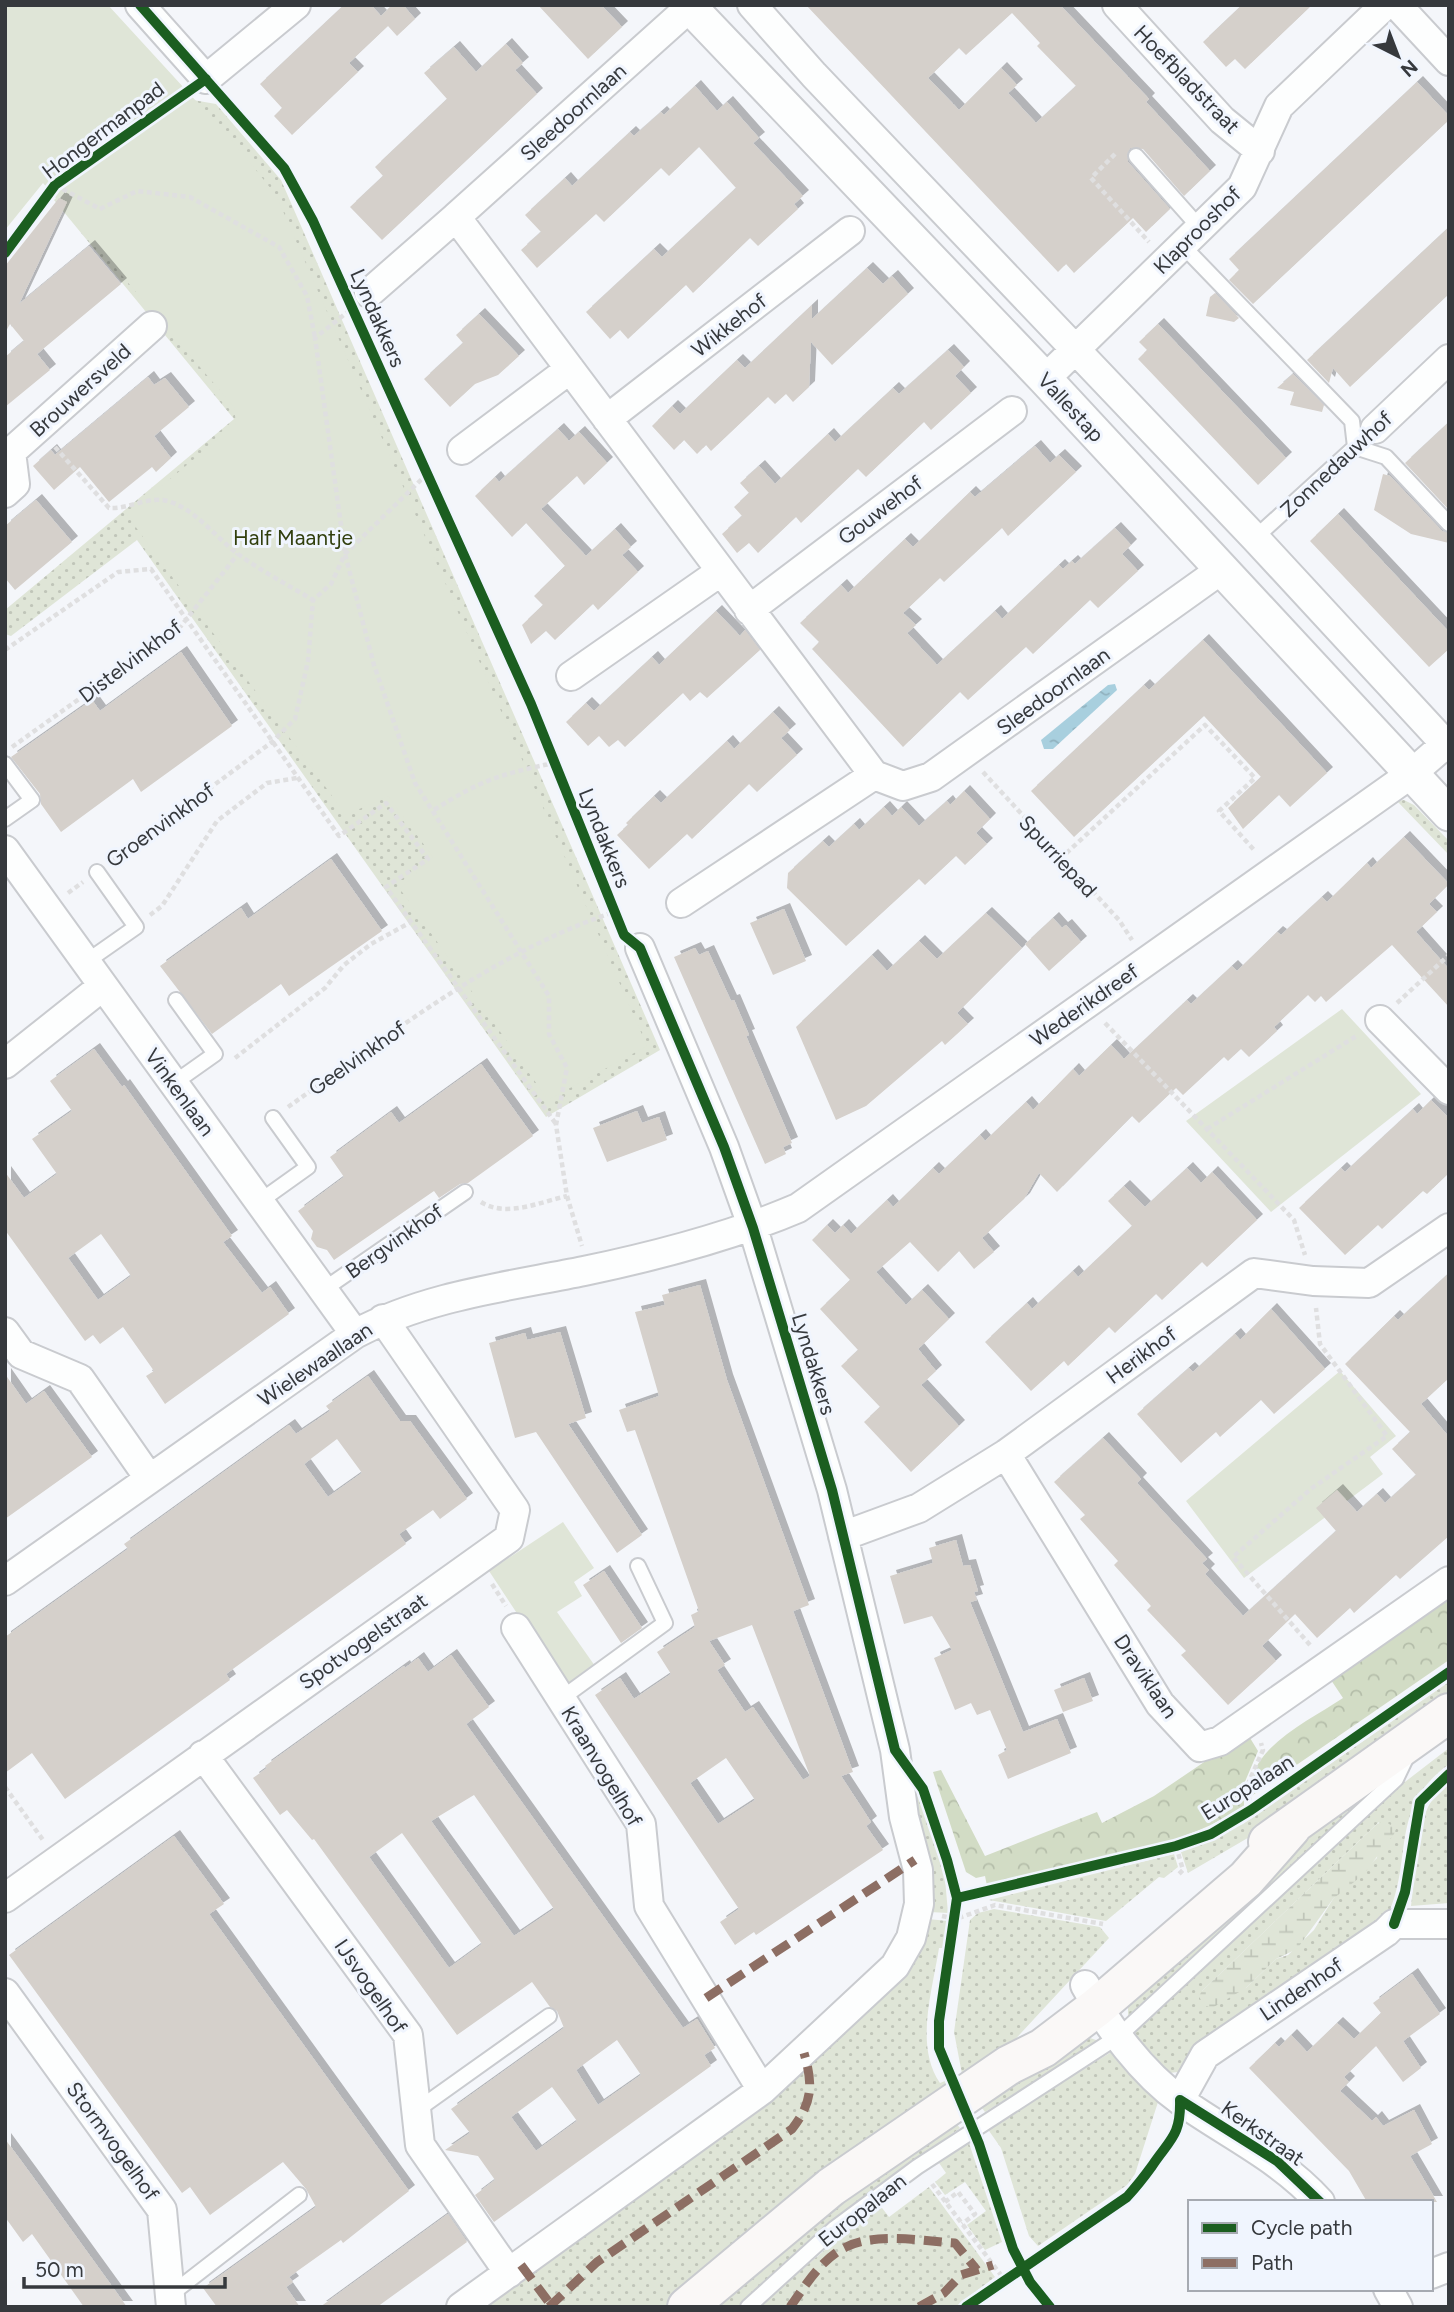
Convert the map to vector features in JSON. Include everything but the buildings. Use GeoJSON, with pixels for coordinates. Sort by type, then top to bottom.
{"type":"FeatureCollection","features":[{"type":"Feature","properties":{"kind":"main road","name":"Europalaan"},"geometry":{"type":"LineString","coordinates":[[687,2307],[831,2188],[1009,2065],[1037,2031],[1100,2010],[1173,1909],[1237,1860],[1291,1828],[1449,1713]]}},
{"type":"Feature","properties":{"kind":"street"},"geometry":{"type":"LineString","coordinates":[[140,5],[206,79],[296,5]]}},
{"type":"Feature","properties":{"kind":"street","name":"Vallestap"},"geometry":{"type":"LineString","coordinates":[[752,5],[814,75],[1448,744]]}},
{"type":"Feature","properties":{"kind":"street","name":"Hoefbladstraat"},"geometry":{"type":"LineString","coordinates":[[1117,5],[1222,120],[1260,151]]}},
{"type":"Feature","properties":{"kind":"street","name":"Klaprooshof"},"geometry":{"type":"LineString","coordinates":[[1045,379],[1242,187],[1279,106],[1385,5]]}},
{"type":"Feature","properties":{"kind":"street"},"geometry":{"type":"LineString","coordinates":[[1397,5],[1449,61]]}},
{"type":"Feature","properties":{"kind":"street","name":"Vallestap"},"geometry":{"type":"LineString","coordinates":[[689,6],[1045,379],[1449,814]]}},
{"type":"Feature","properties":{"kind":"street","name":"Sleedoornlaan"},"geometry":{"type":"LineString","coordinates":[[356,299],[456,217],[689,6]]}},
{"type":"Feature","properties":{"kind":"street"},"geometry":{"type":"LineString","coordinates":[[456,217],[874,775],[681,903]]}},
{"type":"Feature","properties":{"kind":"street","name":"Wikkehof"},"geometry":{"type":"LineString","coordinates":[[607,419],[850,231]]}},
{"type":"Feature","properties":{"kind":"street","name":"Brouwersveld"},"geometry":{"type":"LineString","coordinates":[[5,493],[15,484],[10,452],[152,326]]}},
{"type":"Feature","properties":{"kind":"street","name":"Zonnedauwhof"},"geometry":{"type":"LineString","coordinates":[[1365,438],[1449,359]]}},
{"type":"Feature","properties":{"kind":"street"},"geometry":{"type":"LineString","coordinates":[[462,450],[570,369]]}},
{"type":"Feature","properties":{"kind":"street","name":"Gouwehof"},"geometry":{"type":"LineString","coordinates":[[748,610],[1012,411]]}},
{"type":"Feature","properties":{"kind":"street","name":"Sleedoornlaan"},"geometry":{"type":"LineString","coordinates":[[874,775],[902,786],[930,777],[1223,569]]}},
{"type":"Feature","properties":{"kind":"street"},"geometry":{"type":"LineString","coordinates":[[571,676],[720,572]]}},
{"type":"Feature","properties":{"kind":"street","name":"Wederikdreef"},"geometry":{"type":"LineString","coordinates":[[752,1228],[798,1208],[1411,774],[1448,744]]}},
{"type":"Feature","properties":{"kind":"street","name":"Vinkenlaan"},"geometry":{"type":"LineString","coordinates":[[5,850],[355,1334]]}},
{"type":"Feature","properties":{"kind":"street","name":"Lyndakkers"},"geometry":{"type":"LineString","coordinates":[[640,948],[705,1099],[752,1228],[832,1490],[895,1750],[904,1818],[918,1870],[917,1913]]}},
{"type":"Feature","properties":{"kind":"street"},"geometry":{"type":"LineString","coordinates":[[5,1064],[103,986]]}},
{"type":"Feature","properties":{"kind":"street"},"geometry":{"type":"LineString","coordinates":[[1380,1020],[1449,1090]]}},
{"type":"Feature","properties":{"kind":"street","name":"Wielewaallaan"},"geometry":{"type":"LineString","coordinates":[[5,1581],[355,1334],[383,1319],[433,1300],[587,1270],[752,1228]]}},
{"type":"Feature","properties":{"kind":"street","name":"Herikhof"},"geometry":{"type":"LineString","coordinates":[[842,1536],[919,1508],[1006,1454],[1254,1273],[1312,1281],[1369,1283],[1449,1228]]}},
{"type":"Feature","properties":{"kind":"street","name":"Spotvogelstraat"},"geometry":{"type":"LineString","coordinates":[[5,1898],[509,1538],[515,1510],[383,1319]]}},
{"type":"Feature","properties":{"kind":"street"},"geometry":{"type":"LineString","coordinates":[[5,1332],[21,1354],[80,1378],[149,1478]]}},
{"type":"Feature","properties":{"kind":"street","name":"Draviklaan"},"geometry":{"type":"LineString","coordinates":[[1006,1454],[1160,1704],[1200,1747],[1220,1741],[1449,1581]]}},
{"type":"Feature","properties":{"kind":"street","name":"Kraanvogelhof"},"geometry":{"type":"LineString","coordinates":[[516,1628],[641,1824],[649,1906],[762,2090]]}},
{"type":"Feature","properties":{"kind":"street","name":"IJsvogelhof"},"geometry":{"type":"LineString","coordinates":[[203,1755],[408,2035],[420,2145],[509,2273]]}},
{"type":"Feature","properties":{"kind":"street"},"geometry":{"type":"LineString","coordinates":[[461,2307],[762,2090],[895,1966],[911,1938],[917,1913]]}},
{"type":"Feature","properties":{"kind":"street","name":"Lindenhof"},"geometry":{"type":"LineString","coordinates":[[1180,2100],[1205,2054],[1386,1933],[1394,1924],[1449,1924]]}},
{"type":"Feature","properties":{"kind":"street","name":"Stormvogelhof"},"geometry":{"type":"LineString","coordinates":[[5,1993],[162,2210],[170,2301]]}},
{"type":"Feature","properties":{"kind":"street","name":"Kerkstraat"},"geometry":{"type":"LineString","coordinates":[[1100,2010],[1140,2062],[1180,2100],[1277,2161],[1318,2200]]}},
{"type":"Feature","properties":{"kind":"lane"},"geometry":{"type":"LineString","coordinates":[[1136,156],[1183,245],[1449,524]]}},
{"type":"Feature","properties":{"kind":"lane","name":"Zonnedauwhof"},"geometry":{"type":"LineString","coordinates":[[1255,538],[1365,438]]}},
{"type":"Feature","properties":{"kind":"lane"},"geometry":{"type":"LineString","coordinates":[[5,764],[32,800],[5,819]]}},
{"type":"Feature","properties":{"kind":"lane"},"geometry":{"type":"LineString","coordinates":[[86,962],[136,927],[96,872]]}},
{"type":"Feature","properties":{"kind":"lane"},"geometry":{"type":"LineString","coordinates":[[174,1083],[215,1054],[176,1000]]}},
{"type":"Feature","properties":{"kind":"lane"},"geometry":{"type":"LineString","coordinates":[[259,1202],[308,1167],[273,1118]]}},
{"type":"Feature","properties":{"kind":"lane","name":"Bergvinkhof"},"geometry":{"type":"LineString","coordinates":[[323,1290],[465,1192]]}},
{"type":"Feature","properties":{"kind":"lane"},"geometry":{"type":"LineString","coordinates":[[562,1698],[665,1623],[638,1566]]}},
{"type":"Feature","properties":{"kind":"lane","name":"Europalaan"},"geometry":{"type":"LineString","coordinates":[[748,2307],[835,2228],[917,2167],[1100,2010],[1396,1779],[1416,1736]]}},
{"type":"Feature","properties":{"kind":"lane"},"geometry":{"type":"LineString","coordinates":[[417,2110],[549,2015]]}},
{"type":"Feature","properties":{"kind":"lane"},"geometry":{"type":"LineString","coordinates":[[170,2301],[299,2195]]}},
{"type":"Feature","properties":{"kind":"path"},"geometry":{"type":"LineString","coordinates":[[1136,156],[1115,154],[1091,178],[1183,245]]}},
{"type":"Feature","properties":{"kind":"path"},"geometry":{"type":"LineString","coordinates":[[55,185],[100,209],[137,191],[190,197],[279,247],[307,296],[345,554],[374,666],[415,783],[549,996],[549,1034],[567,1068],[556,1125],[567,1196],[575,1212],[587,1270]]}},
{"type":"Feature","properties":{"kind":"path"},"geometry":{"type":"LineString","coordinates":[[315,338],[356,299]]}},
{"type":"Feature","properties":{"kind":"path"},"geometry":{"type":"LineString","coordinates":[[38,428],[109,508],[122,509],[150,499],[166,501],[190,513],[238,554],[313,600],[331,584],[345,554],[428,473],[462,450]]}},
{"type":"Feature","properties":{"kind":"path"},"geometry":{"type":"LineString","coordinates":[[422,460],[434,485]]}},
{"type":"Feature","properties":{"kind":"path"},"geometry":{"type":"LineString","coordinates":[[5,650],[118,572],[151,569],[339,835],[386,803],[428,859],[386,887],[556,1125]]}},
{"type":"Feature","properties":{"kind":"path"},"geometry":{"type":"LineString","coordinates":[[1060,859],[1205,725],[1255,778],[1219,811],[1273,871]]}},
{"type":"Feature","properties":{"kind":"path"},"geometry":{"type":"LineString","coordinates":[[434,810],[468,788],[497,775],[554,763]]}},
{"type":"Feature","properties":{"kind":"path"},"geometry":{"type":"LineString","coordinates":[[136,927],[162,906],[217,821],[267,783],[297,778]]}},
{"type":"Feature","properties":{"kind":"path"},"geometry":{"type":"LineString","coordinates":[[215,1054],[232,1060],[325,988],[344,965],[371,944],[411,922]]}},
{"type":"Feature","properties":{"kind":"path"},"geometry":{"type":"LineString","coordinates":[[1207,1129],[1380,1020],[1449,955]]}},
{"type":"Feature","properties":{"kind":"path"},"geometry":{"type":"LineString","coordinates":[[1087,1003],[1294,1220],[1312,1281],[1320,1344],[1387,1436],[1312,1488],[1233,1557],[1326,1665]]}},
{"type":"Feature","properties":{"kind":"path"},"geometry":{"type":"LineString","coordinates":[[465,1192],[491,1209],[511,1209],[567,1196]]}},
{"type":"Feature","properties":{"kind":"path"},"geometry":{"type":"LineString","coordinates":[[476,1560],[516,1620],[516,1628]]}},
{"type":"Feature","properties":{"kind":"path"},"geometry":{"type":"LineString","coordinates":[[1251,1810],[1247,1786],[1263,1750],[1252,1719]]}},
{"type":"Feature","properties":{"kind":"path"},"geometry":{"type":"LineString","coordinates":[[5,1787],[57,1861]]}},
{"type":"Feature","properties":{"kind":"path"},"geometry":{"type":"LineString","coordinates":[[1176,1846],[1183,1870],[1178,1875]]}},
{"type":"Feature","properties":{"kind":"path"},"geometry":{"type":"LineString","coordinates":[[917,1913],[956,1913],[995,1905],[1103,1924]]}},
{"type":"Feature","properties":{"kind":"path"},"geometry":{"type":"LineString","coordinates":[[953,1932],[956,1913]]}},
{"type":"Feature","properties":{"kind":"path"},"geometry":{"type":"LineString","coordinates":[[932,2184],[1004,2279]]}},
{"type":"Feature","properties":{"kind":"path"},"geometry":{"type":"LineString","coordinates":[[945,2202],[958,2192],[967,2203],[975,2214],[962,2224]]}},
{"type":"Feature","properties":{"kind":"green space","name":"Half Maantje"},"geometry":{"type":"Polygon","coordinates":[[[5,5],[108,5],[229,137],[276,195],[647,1046],[548,1100],[400,889],[433,857],[388,796],[346,815],[127,515],[236,424],[234,407],[43,183],[5,230],[5,5]]]}},
{"type":"Feature","properties":{"kind":"green space","name":"Half Maantje"},"geometry":{"type":"Polygon","coordinates":[[[193,100],[216,104],[281,180],[660,1050],[546,1117],[137,540],[11,636],[5,634],[5,610],[234,419],[54,200],[91,164],[193,100]]]}},
{"type":"Feature","properties":{"kind":"green space"},"geometry":{"type":"Polygon","coordinates":[[[1404,800],[1414,805],[1449,841],[1449,855],[1397,801],[1404,800]]]}},
{"type":"Feature","properties":{"kind":"green space"},"geometry":{"type":"Polygon","coordinates":[[[1342,1009],[1421,1094],[1271,1212],[1186,1121],[1342,1009]]]}},
{"type":"Feature","properties":{"kind":"green space"},"geometry":{"type":"Polygon","coordinates":[[[1340,1371],[1396,1436],[1370,1457],[1383,1474],[1244,1578],[1186,1501],[1340,1371]]]}},
{"type":"Feature","properties":{"kind":"green space"},"geometry":{"type":"Polygon","coordinates":[[[563,1522],[594,1568],[574,1582],[582,1596],[557,1612],[595,1666],[565,1686],[489,1571],[563,1522]]]}},
{"type":"Feature","properties":{"kind":"green space"},"geometry":{"type":"Polygon","coordinates":[[[1449,1595],[1449,1660],[1250,1797],[1251,1780],[1258,1764],[1269,1750],[1282,1738],[1343,1698],[1329,1677],[1449,1595]]]}},
{"type":"Feature","properties":{"kind":"green space"},"geometry":{"type":"Polygon","coordinates":[[[1449,1682],[1449,1697],[1280,1819],[1188,1873],[1181,1852],[1243,1824],[1449,1682]]]}},
{"type":"Feature","properties":{"kind":"green space"},"geometry":{"type":"Polygon","coordinates":[[[1247,1733],[1258,1751],[1244,1784],[1244,1806],[1218,1821],[1155,1846],[987,1886],[985,1876],[976,1878],[966,1872],[933,1772],[941,1770],[985,1856],[1097,1812],[1102,1823],[1154,1796],[1247,1733]]]}},
{"type":"Feature","properties":{"kind":"green space"},"geometry":{"type":"Polygon","coordinates":[[[1449,1748],[1449,1764],[1430,1781],[1417,1799],[1409,1817],[1399,1876],[1386,1919],[1178,2072],[1169,2073],[1135,2034],[1138,2029],[1401,1785],[1449,1748]],[[1379,1822],[1202,1991],[1246,1988],[1276,1959],[1288,1955],[1314,1930],[1333,1899],[1377,1858],[1379,1822]]]}},
{"type":"Feature","properties":{"kind":"green space"},"geometry":{"type":"Polygon","coordinates":[[[1449,1781],[1449,1903],[1411,1906],[1422,1822],[1437,1793],[1449,1781]]]}},
{"type":"Feature","properties":{"kind":"green space"},"geometry":{"type":"Polygon","coordinates":[[[1362,1790],[1368,1796],[1128,2016],[1128,2003],[1292,1847],[1362,1790]]]}},
{"type":"Feature","properties":{"kind":"green space"},"geometry":{"type":"Polygon","coordinates":[[[913,1791],[917,1793],[944,1867],[948,1913],[930,1912],[913,1791]]]}},
{"type":"Feature","properties":{"kind":"green space"},"geometry":{"type":"Polygon","coordinates":[[[1385,1821],[1396,1829],[1394,1834],[1364,1874],[1333,1899],[1297,1949],[1276,1959],[1246,1988],[1212,2008],[1203,2005],[1199,1996],[1202,1991],[1377,1824],[1385,1821]]]}},
{"type":"Feature","properties":{"kind":"green space"},"geometry":{"type":"Polygon","coordinates":[[[1174,1854],[1178,1867],[1164,1878],[1159,1877],[1106,1921],[989,1900],[1174,1854]]]}},
{"type":"Feature","properties":{"kind":"green space"},"geometry":{"type":"Polygon","coordinates":[[[994,1909],[1100,1927],[1109,1938],[1009,2046],[708,2269],[668,2307],[480,2307],[731,2125],[928,1919],[948,1921],[943,1948],[939,1948],[930,1999],[928,2052],[940,2083],[962,2074],[954,2032],[970,1920],[978,1913],[994,1909]]]}},
{"type":"Feature","properties":{"kind":"green space"},"geometry":{"type":"Polygon","coordinates":[[[1087,2037],[1099,2041],[985,2112],[979,2104],[1087,2037]]]}},
{"type":"Feature","properties":{"kind":"green space"},"geometry":{"type":"Polygon","coordinates":[[[1113,2051],[1158,2102],[1135,2174],[1127,2185],[1038,2246],[1029,2236],[1001,2148],[987,2128],[1113,2051]]]}},
{"type":"Feature","properties":{"kind":"green space"},"geometry":{"type":"Polygon","coordinates":[[[954,2121],[960,2128],[886,2182],[737,2307],[707,2307],[745,2271],[954,2121]]]}},
{"type":"Feature","properties":{"kind":"green space"},"geometry":{"type":"Polygon","coordinates":[[[968,2140],[1002,2242],[985,2250],[967,2225],[986,2211],[965,2182],[945,2195],[935,2182],[946,2173],[937,2160],[968,2140]]]}},
{"type":"Feature","properties":{"kind":"green space"},"geometry":{"type":"Polygon","coordinates":[[[929,2187],[995,2277],[955,2307],[758,2307],[879,2204],[889,2217],[929,2187]]]}},
{"type":"Feature","properties":{"kind":"water"},"geometry":{"type":"Polygon","coordinates":[[[1115,684],[1117,690],[1053,749],[1044,749],[1041,740],[1108,685],[1115,684]]]}},
{"type":"Feature","properties":{"kind":"marked path"},"geometry":{"type":"LineString","coordinates":[[706,1998],[915,1860]]}},
{"type":"Feature","properties":{"kind":"marked path"},"geometry":{"type":"LineString","coordinates":[[549,2307],[597,2262],[792,2129],[804,2110],[809,2092],[809,2074],[804,2053]]}},
{"type":"Feature","properties":{"kind":"marked path"},"geometry":{"type":"LineString","coordinates":[[790,2307],[829,2258],[858,2242],[899,2239],[955,2243],[977,2270]]}},
{"type":"Feature","properties":{"kind":"marked path"},"geometry":{"type":"LineString","coordinates":[[521,2265],[551,2305]]}},
{"type":"Feature","properties":{"kind":"marked path"},"geometry":{"type":"LineString","coordinates":[[919,2307],[944,2293],[961,2275],[993,2265]]}},
{"type":"Feature","properties":{"kind":"cycle path"},"geometry":{"type":"LineString","coordinates":[[140,5],[284,168],[313,221],[531,704],[624,935],[640,948],[724,1147],[753,1228],[832,1490],[895,1750],[923,1789],[957,1898],[939,2021],[939,2048],[979,2144],[1013,2249],[1030,2282],[1050,2307]]}},
{"type":"Feature","properties":{"kind":"cycle path","name":"Hongermanpad"},"geometry":{"type":"LineString","coordinates":[[5,253],[55,185],[206,79]]}},
{"type":"Feature","properties":{"kind":"cycle path"},"geometry":{"type":"LineString","coordinates":[[957,1898],[1176,1846],[1211,1834],[1251,1810],[1449,1672]]}},
{"type":"Feature","properties":{"kind":"cycle path"},"geometry":{"type":"LineString","coordinates":[[1394,1924],[1405,1892],[1420,1802],[1449,1774]]}},
{"type":"Feature","properties":{"kind":"cycle path"},"geometry":{"type":"LineString","coordinates":[[1180,2100],[1277,2161],[1318,2200]]}},
{"type":"Feature","properties":{"kind":"cycle path"},"geometry":{"type":"LineString","coordinates":[[966,2307],[1127,2197],[1173,2136],[1179,2122],[1180,2100]]}}]}
